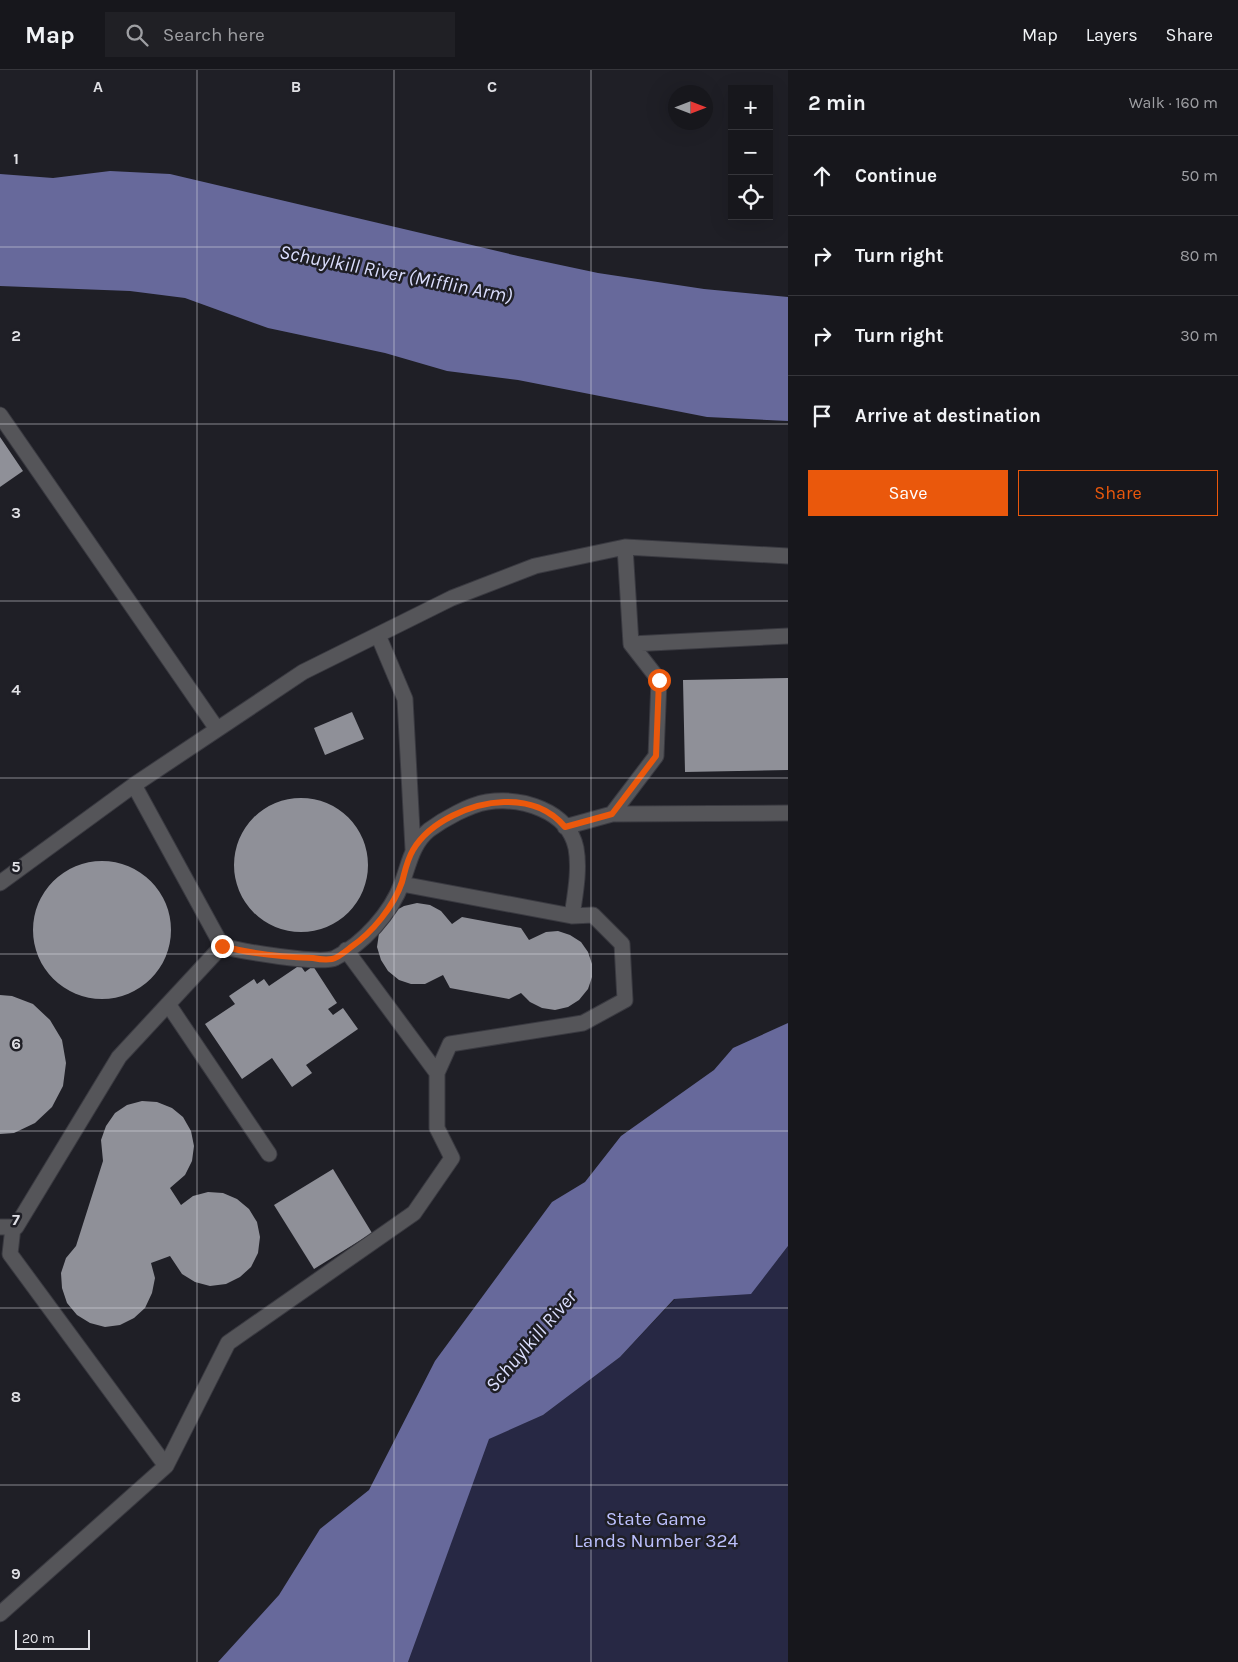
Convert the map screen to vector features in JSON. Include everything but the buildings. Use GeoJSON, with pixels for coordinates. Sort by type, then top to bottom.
{"type":"FeatureCollection","features":[{"type":"Feature","properties":{"kind":"lane"},"geometry":{"type":"LineString","coordinates":[[0,415],[217,729]]}},
{"type":"Feature","properties":{"kind":"lane"},"geometry":{"type":"LineString","coordinates":[[0,883],[134,785],[303,672],[452,598],[535,566],[625,547],[788,556]]}},
{"type":"Feature","properties":{"kind":"lane"},"geometry":{"type":"LineString","coordinates":[[612,814],[656,756],[659,680],[631,644],[625,547]]}},
{"type":"Feature","properties":{"kind":"lane"},"geometry":{"type":"LineString","coordinates":[[134,785],[222,946],[242,952],[333,959],[358,942],[385,914],[402,884],[413,849],[405,699],[378,634]]}},
{"type":"Feature","properties":{"kind":"lane"},"geometry":{"type":"LineString","coordinates":[[631,644],[788,636]]}},
{"type":"Feature","properties":{"kind":"lane"},"geometry":{"type":"LineString","coordinates":[[413,849],[428,831],[462,812],[486,802],[509,802],[538,807],[555,815],[570,833],[576,848],[577,876],[572,916]]}},
{"type":"Feature","properties":{"kind":"lane"},"geometry":{"type":"LineString","coordinates":[[565,827],[612,814],[788,813]]}},
{"type":"Feature","properties":{"kind":"lane"},"geometry":{"type":"LineString","coordinates":[[0,1614],[166,1466],[228,1343],[414,1212],[452,1158],[437,1128],[437,1073],[450,1044],[583,1023],[625,1000],[622,944],[593,915],[572,916],[402,884]]}},
{"type":"Feature","properties":{"kind":"lane"},"geometry":{"type":"LineString","coordinates":[[166,1466],[10,1254],[7,1227],[16,1227],[119,1057],[222,946]]}},
{"type":"Feature","properties":{"kind":"lane"},"geometry":{"type":"LineString","coordinates":[[346,950],[437,1073]]}},
{"type":"Feature","properties":{"kind":"lane"},"geometry":{"type":"LineString","coordinates":[[168,1004],[270,1154]]}},
{"type":"Feature","properties":{"kind":"green space","name":"State Game Lands Number 324"},"geometry":{"type":"Polygon","coordinates":[[[788,1246],[788,1662],[408,1662],[488,1439],[543,1415],[620,1357],[675,1299],[722,1296],[778,1259],[788,1246]]]}},
{"type":"Feature","properties":{"kind":"water","name":"Schuylkill River (Mifflin Arm)"},"geometry":{"type":"Polygon","coordinates":[[[110,171],[170,174],[598,273],[704,289],[788,297],[788,421],[707,417],[518,380],[447,371],[385,353],[268,328],[185,298],[130,291],[0,286],[0,174],[53,178],[110,171]]]}},
{"type":"Feature","properties":{"kind":"water","name":"Schuylkill River"},"geometry":{"type":"Polygon","coordinates":[[[788,1023],[788,1246],[751,1294],[674,1299],[620,1357],[543,1415],[489,1439],[408,1662],[218,1662],[279,1595],[320,1529],[369,1490],[435,1361],[552,1202],[585,1182],[621,1136],[714,1070],[733,1048],[788,1023]]]}},
{"type":"Feature","properties":{"kind":"route"},"geometry":{"type":"LineString","coordinates":[[222,946],[242,952],[293,958],[333,959],[358,942],[385,914],[402,884],[406,866],[413,849],[428,831],[462,812],[486,802],[509,802],[538,807],[555,815],[565,827],[612,814],[656,756],[659,680]]}}]}
